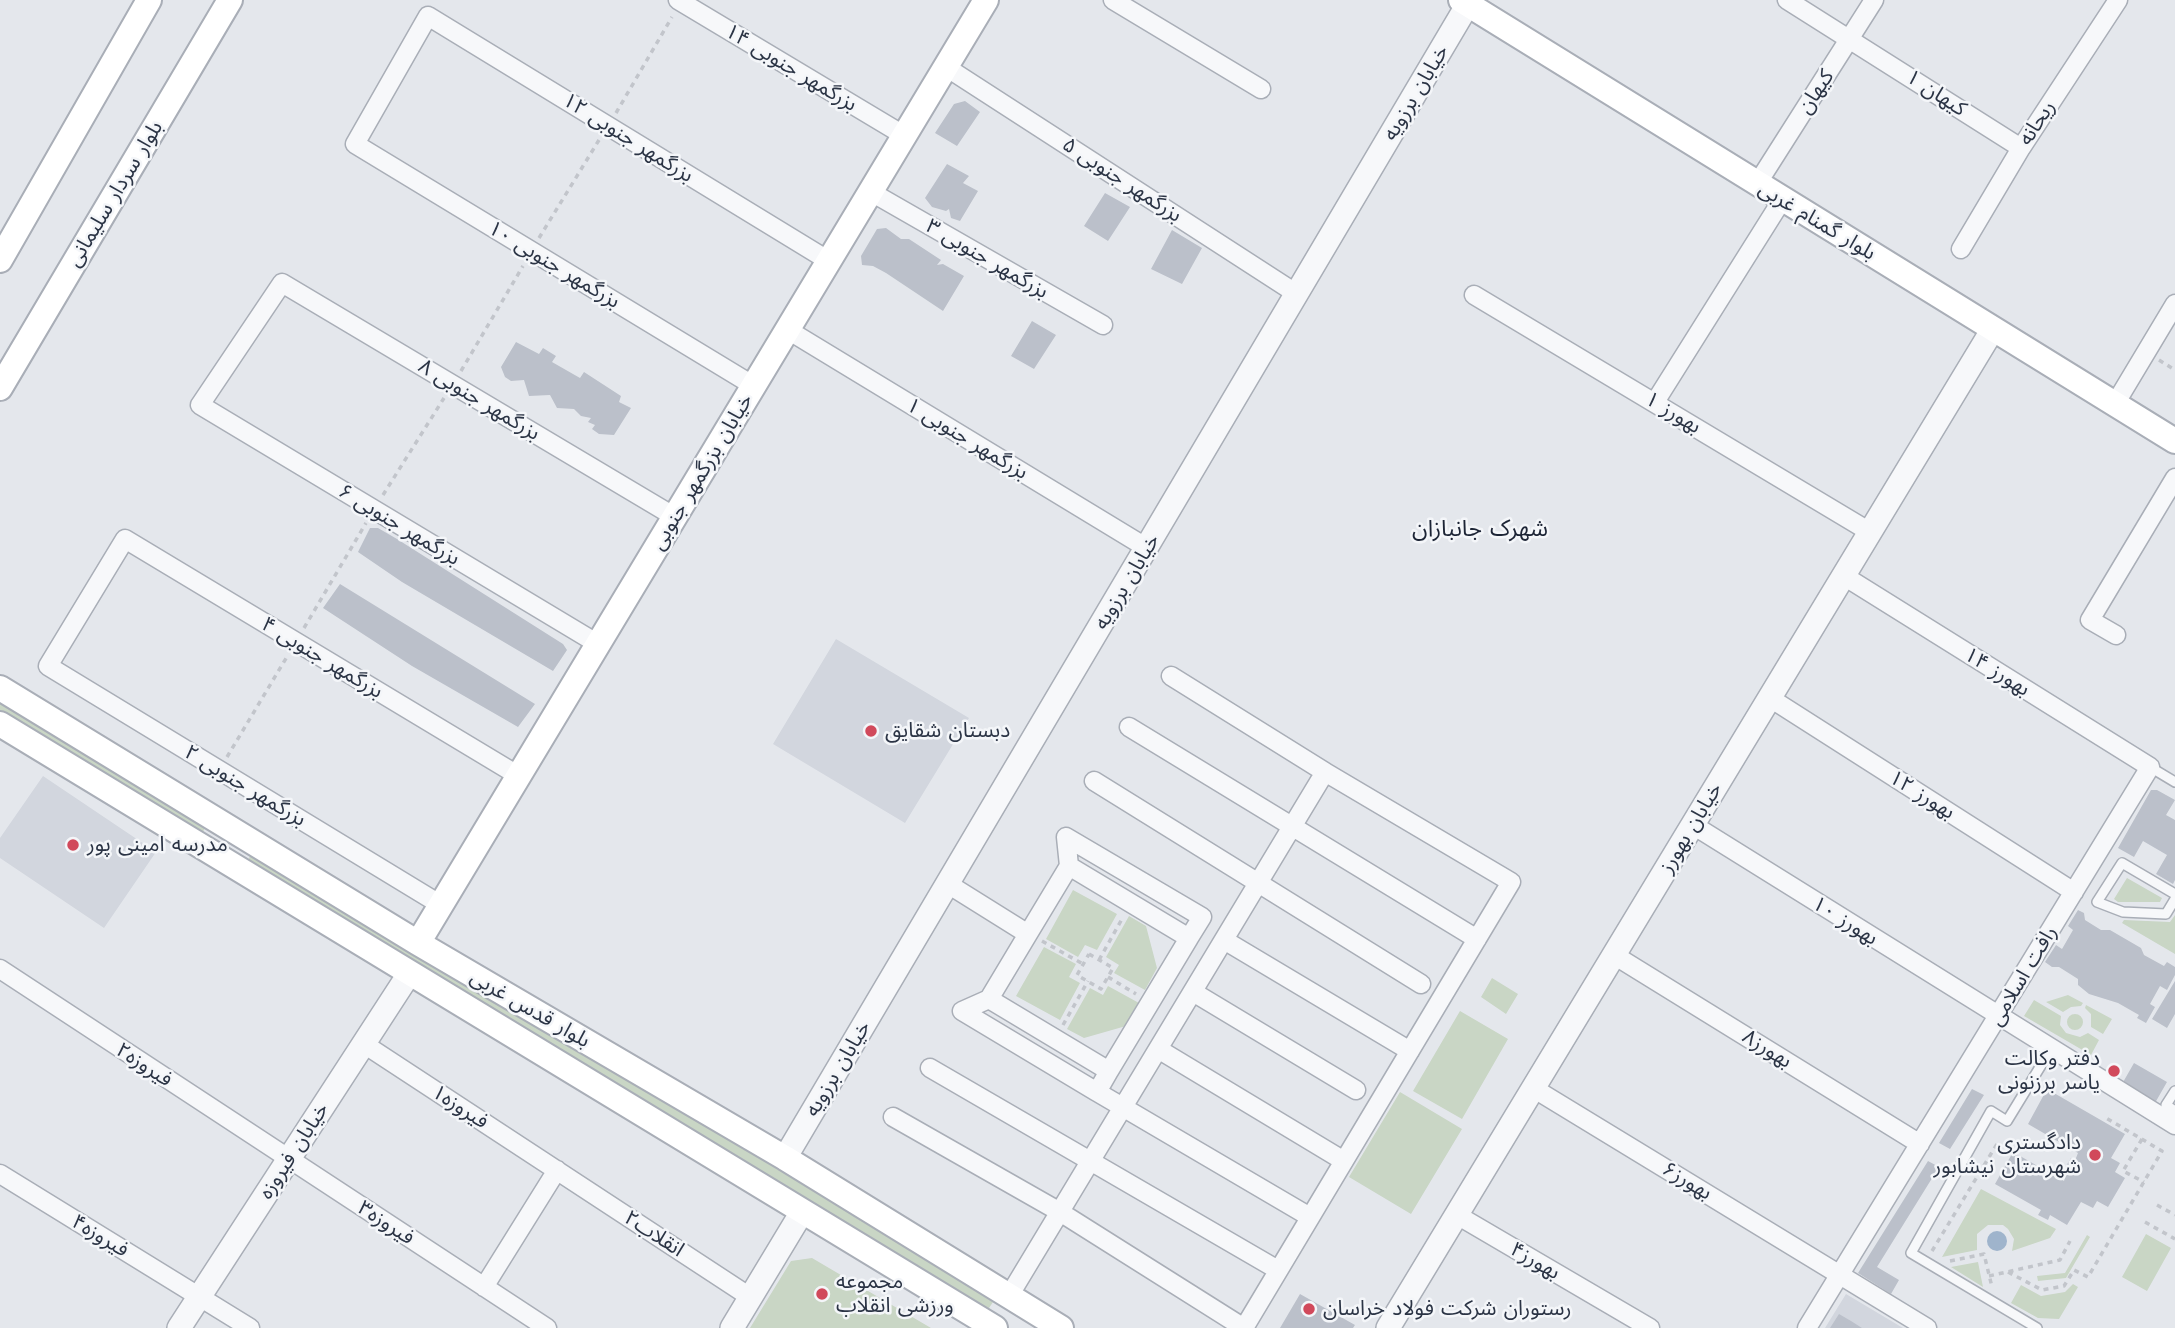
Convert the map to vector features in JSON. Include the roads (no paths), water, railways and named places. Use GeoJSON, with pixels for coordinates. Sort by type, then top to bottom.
{"type":"FeatureCollection","features":[{"type":"Feature","properties":{"kind":"main road"},"geometry":{"type":"LineString","coordinates":[[0,260],[149,0]]}},
{"type":"Feature","properties":{"kind":"main road","name":"بلوار سردار سلیمانی"},"geometry":{"type":"LineString","coordinates":[[0,388],[230,0]]}},
{"type":"Feature","properties":{"kind":"main road","name":"خیابان بزرگمهر جنوبی"},"geometry":{"type":"LineString","coordinates":[[418,943],[905,136],[982,2]]}},
{"type":"Feature","properties":{"kind":"main road","name":"بلوار گمنام غربی"},"geometry":{"type":"LineString","coordinates":[[1465,2],[2175,441]]}},
{"type":"Feature","properties":{"kind":"main road","name":"بلوار قدس غربی"},"geometry":{"type":"LineString","coordinates":[[0,688],[418,943],[785,1158],[1060,1328]]}},
{"type":"Feature","properties":{"kind":"main road","name":"بلوار قدس غربی"},"geometry":{"type":"LineString","coordinates":[[0,724],[995,1328]]}},
{"type":"Feature","properties":{"kind":"main road"},"geometry":{"type":"LineString","coordinates":[[217,856],[233,830]]}},
{"type":"Feature","properties":{"kind":"main road"},"geometry":{"type":"LineString","coordinates":[[1010,1328],[1016,1300]]}},
{"type":"Feature","properties":{"kind":"street","name":"بزرگمهر جنوبی ۱۴"},"geometry":{"type":"LineString","coordinates":[[678,0],[905,136]]}},
{"type":"Feature","properties":{"kind":"street"},"geometry":{"type":"LineString","coordinates":[[1113,0],[1261,89]]}},
{"type":"Feature","properties":{"kind":"street","name":"کیهان ۱"},"geometry":{"type":"LineString","coordinates":[[1787,0],[2021,148]]}},
{"type":"Feature","properties":{"kind":"street","name":"کیهان"},"geometry":{"type":"LineString","coordinates":[[1757,184],[1874,0]]}},
{"type":"Feature","properties":{"kind":"street","name":"ریحانه"},"geometry":{"type":"LineString","coordinates":[[1961,249],[2021,148],[2118,0]]}},
{"type":"Feature","properties":{"kind":"street","name":"خیابان برزویه"},"geometry":{"type":"LineString","coordinates":[[785,1158],[1297,293],[1465,2]]}},
{"type":"Feature","properties":{"kind":"street","name":"بزرگمهر جنوبی ۱۰"},"geometry":{"type":"LineString","coordinates":[[428,16],[355,144],[754,386]]}},
{"type":"Feature","properties":{"kind":"street","name":"بزرگمهر جنوبی ۱۲"},"geometry":{"type":"LineString","coordinates":[[428,16],[829,261]]}},
{"type":"Feature","properties":{"kind":"street","name":"بزرگمهر جنوبی ۵"},"geometry":{"type":"LineString","coordinates":[[946,67],[1297,293]]}},
{"type":"Feature","properties":{"kind":"street","name":"بزرگمهر جنوبی ۳"},"geometry":{"type":"LineString","coordinates":[[871,192],[1103,325]]}},
{"type":"Feature","properties":{"kind":"street"},"geometry":{"type":"LineString","coordinates":[[1655,402],[1782,200]]}},
{"type":"Feature","properties":{"kind":"street","name":"بزرگمهر جنوبی ۶"},"geometry":{"type":"LineString","coordinates":[[282,283],[200,405],[598,644]]}},
{"type":"Feature","properties":{"kind":"street","name":"بزرگمهر جنوبی ۸"},"geometry":{"type":"LineString","coordinates":[[282,283],[675,516]]}},
{"type":"Feature","properties":{"kind":"street","name":"بهورز ۱"},"geometry":{"type":"LineString","coordinates":[[1474,295],[1871,531]]}},
{"type":"Feature","properties":{"kind":"street"},"geometry":{"type":"LineString","coordinates":[[2115,404],[2175,304]]}},
{"type":"Feature","properties":{"kind":"street","name":"خیابان بهورز"},"geometry":{"type":"LineString","coordinates":[[1388,1328],[1993,329]]}},
{"type":"Feature","properties":{"kind":"street","name":"بزرگمهر جنوبی ۱"},"geometry":{"type":"LineString","coordinates":[[788,330],[1147,548]]}},
{"type":"Feature","properties":{"kind":"street"},"geometry":{"type":"LineString","coordinates":[[2116,635],[2090,620],[2175,478]]}},
{"type":"Feature","properties":{"kind":"street","name":"بزرگمهر جنوبی ۲"},"geometry":{"type":"LineString","coordinates":[[125,539],[48,666],[441,905]]}},
{"type":"Feature","properties":{"kind":"street","name":"بزرگمهر جنوبی ۴"},"geometry":{"type":"LineString","coordinates":[[125,539],[519,776]]}},
{"type":"Feature","properties":{"kind":"street","name":"بهورز ۱۴"},"geometry":{"type":"LineString","coordinates":[[1843,576],[2150,767]]}},
{"type":"Feature","properties":{"kind":"street"},"geometry":{"type":"LineString","coordinates":[[893,1117],[1060,1212],[1244,1328],[1511,882],[1325,772],[1171,676]]}},
{"type":"Feature","properties":{"kind":"street","name":"بهورز ۱۲"},"geometry":{"type":"LineString","coordinates":[[1770,698],[2074,892]]}},
{"type":"Feature","properties":{"kind":"street"},"geometry":{"type":"LineString","coordinates":[[1129,727],[1477,939]]}},
{"type":"Feature","properties":{"kind":"street","name":"رافت اسلامی"},"geometry":{"type":"LineString","coordinates":[[1807,1328],[2150,767]]}},
{"type":"Feature","properties":{"kind":"street"},"geometry":{"type":"LineString","coordinates":[[1016,1300],[1060,1212],[1325,772]]}},
{"type":"Feature","properties":{"kind":"street"},"geometry":{"type":"LineString","coordinates":[[1094,781],[1421,984]]}},
{"type":"Feature","properties":{"kind":"street","name":"بهورز ۱۰"},"geometry":{"type":"LineString","coordinates":[[1693,825],[2175,1125]]}},
{"type":"Feature","properties":{"kind":"street"},"geometry":{"type":"LineString","coordinates":[[1097,1091],[1202,917],[1066,837],[1069,866],[989,999],[962,1011],[1123,1107],[1310,1217]]}},
{"type":"Feature","properties":{"kind":"street"},"geometry":{"type":"LineString","coordinates":[[1069,866],[1189,938]]}},
{"type":"Feature","properties":{"kind":"street"},"geometry":{"type":"LineString","coordinates":[[948,884],[1028,934]]}},
{"type":"Feature","properties":{"kind":"street"},"geometry":{"type":"LineString","coordinates":[[1224,940],[1410,1051]]}},
{"type":"Feature","properties":{"kind":"street","name":"بهورز۸"},"geometry":{"type":"LineString","coordinates":[[1614,955],[1920,1144]]}},
{"type":"Feature","properties":{"kind":"street","name":"فیروزه۲"},"geometry":{"type":"LineString","coordinates":[[0,969],[288,1160]]}},
{"type":"Feature","properties":{"kind":"street","name":"خیابان فیروزه"},"geometry":{"type":"LineString","coordinates":[[179,1328],[409,974]]}},
{"type":"Feature","properties":{"kind":"street"},"geometry":{"type":"LineString","coordinates":[[1193,992],[1356,1090]]}},
{"type":"Feature","properties":{"kind":"street"},"geometry":{"type":"LineString","coordinates":[[989,999],[1109,1070]]}},
{"type":"Feature","properties":{"kind":"street","name":"فیروزه۱"},"geometry":{"type":"LineString","coordinates":[[364,1044],[557,1170]]}},
{"type":"Feature","properties":{"kind":"street"},"geometry":{"type":"LineString","coordinates":[[1158,1049],[1344,1161]]}},
{"type":"Feature","properties":{"kind":"street"},"geometry":{"type":"LineString","coordinates":[[930,1068],[1278,1270]]}},
{"type":"Feature","properties":{"kind":"street","name":"بهورز۶"},"geometry":{"type":"LineString","coordinates":[[1533,1088],[1927,1328]]}},
{"type":"Feature","properties":{"kind":"street","name":"فیروزه۳"},"geometry":{"type":"LineString","coordinates":[[288,1160],[547,1328]]}},
{"type":"Feature","properties":{"kind":"street"},"geometry":{"type":"LineString","coordinates":[[484,1287],[557,1170]]}},
{"type":"Feature","properties":{"kind":"street","name":"انقلاب۲"},"geometry":{"type":"LineString","coordinates":[[557,1170],[750,1297]]}},
{"type":"Feature","properties":{"kind":"street","name":"فیروزه۴"},"geometry":{"type":"LineString","coordinates":[[0,1174],[250,1328]]}},
{"type":"Feature","properties":{"kind":"street"},"geometry":{"type":"LineString","coordinates":[[732,1328],[802,1212]]}},
{"type":"Feature","properties":{"kind":"street","name":"بهورز۴"},"geometry":{"type":"LineString","coordinates":[[1457,1214],[1650,1328]]}},
{"type":"Feature","properties":{"kind":"lane"},"geometry":{"type":"LineString","coordinates":[[2150,767],[2175,782]]}},
{"type":"Feature","properties":{"kind":"lane"},"geometry":{"type":"LineString","coordinates":[[2175,894],[2122,863],[2097,902],[2123,912],[2166,914],[2175,899]]}},
{"type":"Feature","properties":{"kind":"lane"},"geometry":{"type":"LineString","coordinates":[[2037,1328],[1911,1253],[1991,1111],[2007,1121],[2051,1049]]}},
{"type":"Feature","properties":{"kind":"lane"},"geometry":{"type":"LineString","coordinates":[[2175,1091],[2166,1105],[2175,1111]]}},
{"type":"Feature","properties":{"kind":"water"},"geometry":{"type":"Polygon","coordinates":[[[1993,1231],[2001,1231],[2007,1241],[2001,1251],[1993,1251],[1987,1245],[1987,1237],[1993,1231]]]}},
{"type":"Feature","properties":{"kind":"place","name":"دبستان شقایق"},"geometry":{"type":"Point","coordinates":[871,731]}},
{"type":"Feature","properties":{"kind":"place","name":"مدرسه امینی پور"},"geometry":{"type":"Point","coordinates":[73,845]}},
{"type":"Feature","properties":{"kind":"place","name":"دفتر وکالت یاسر برزنونی"},"geometry":{"type":"Point","coordinates":[2114,1071]}},
{"type":"Feature","properties":{"kind":"place","name":"دادگستری شهرستان نیشابور"},"geometry":{"type":"Point","coordinates":[2095,1155]}},
{"type":"Feature","properties":{"kind":"place","name":"مجموعه ورزشی انقلاب"},"geometry":{"type":"Point","coordinates":[822,1294]}},
{"type":"Feature","properties":{"kind":"place","name":"رستوران شرکت فولاد خراسان"},"geometry":{"type":"Point","coordinates":[1309,1309]}},
{"type":"Feature","properties":{"kind":"district","name":"شهرک جانبازان"},"geometry":{"type":"Point","coordinates":[1480,529]}}]}
